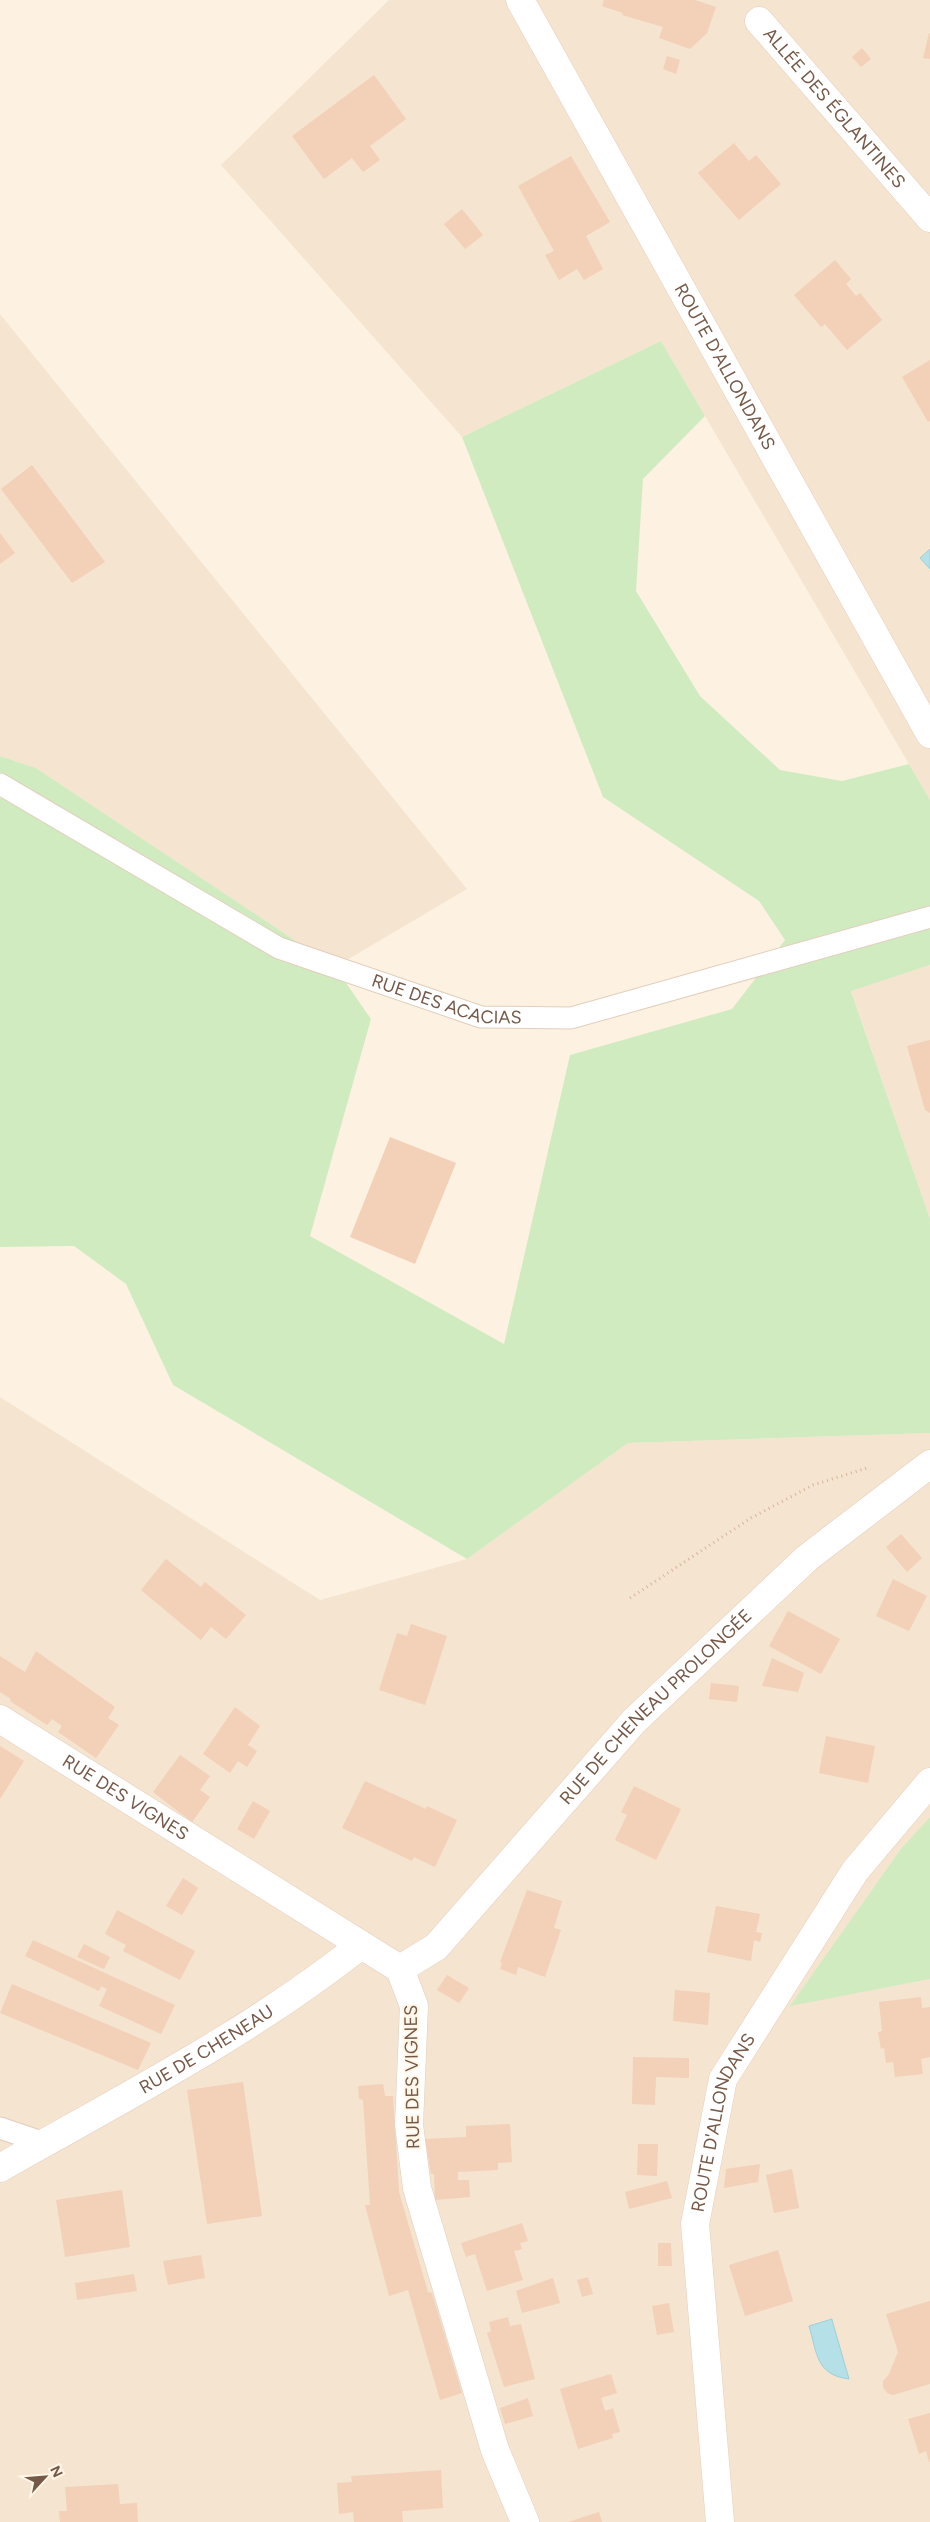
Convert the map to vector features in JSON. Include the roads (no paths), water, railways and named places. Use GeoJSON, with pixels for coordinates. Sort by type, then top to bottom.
{"type":"FeatureCollection","features":[{"type":"Feature","properties":{"kind":"street","name":"ROUTE D'ALLONDANS"},"geometry":{"type":"LineString","coordinates":[[520,0],[930,734]]}},
{"type":"Feature","properties":{"kind":"street","name":"ALLÉE DES ÉGLANTINES"},"geometry":{"type":"LineString","coordinates":[[759,21],[930,218]]}},
{"type":"Feature","properties":{"kind":"street","name":"RUE DE CHENEAU PROLONGÉE"},"geometry":{"type":"LineString","coordinates":[[400,1969],[436,1948],[634,1721],[807,1558],[930,1464]]}},
{"type":"Feature","properties":{"kind":"street","name":"RUE DES VIGNES"},"geometry":{"type":"LineString","coordinates":[[0,1719],[400,1969],[414,2006],[409,2125],[417,2188],[494,2450],[525,2522]]}},
{"type":"Feature","properties":{"kind":"street","name":"ROUTE D'ALLONDANS"},"geometry":{"type":"LineString","coordinates":[[720,2522],[695,2224],[724,2079],[855,1871],[930,1782]]}},
{"type":"Feature","properties":{"kind":"street","name":"RUE DE CHENEAU"},"geometry":{"type":"LineString","coordinates":[[0,2168],[222,2042],[315,1982],[361,1945]]}},
{"type":"Feature","properties":{"kind":"lane","name":"RUE DES ACACIAS"},"geometry":{"type":"LineString","coordinates":[[0,784],[279,948],[481,1018],[571,1018],[930,917]]}},
{"type":"Feature","properties":{"kind":"lane"},"geometry":{"type":"LineString","coordinates":[[0,2128],[44,2143]]}},
{"type":"Feature","properties":{"kind":"water"},"geometry":{"type":"Polygon","coordinates":[[[930,549],[930,569],[920,558],[930,549]]]}},
{"type":"Feature","properties":{"kind":"water"},"geometry":{"type":"Polygon","coordinates":[[[832,2319],[849,2379],[830,2373],[824,2368],[816,2354],[809,2326],[832,2319]]]}}]}
